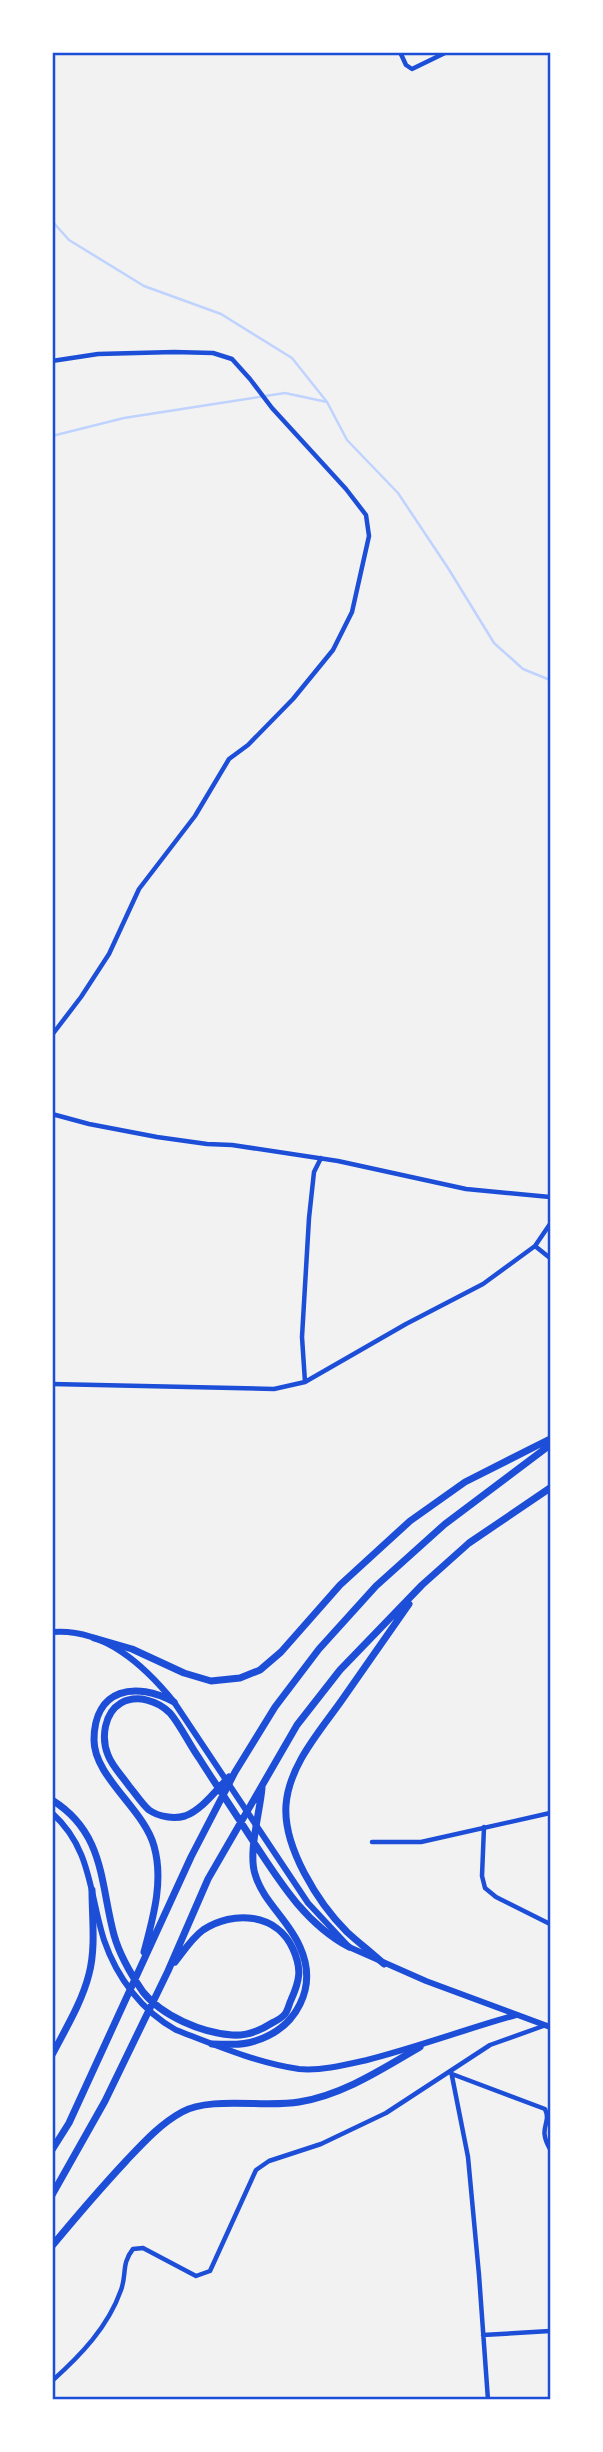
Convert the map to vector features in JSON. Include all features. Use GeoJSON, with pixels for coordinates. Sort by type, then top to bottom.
{"type":"FeatureCollection","features":[{"type":"Feature","properties":{"kind":"highway"},"geometry":{"type":"LineString","coordinates":[[93,1638],[132,1649],[211,1681],[240,1678],[260,1670],[281,1651],[340,1585],[410,1521],[465,1482],[551,1438]]}},
{"type":"Feature","properties":{"kind":"highway"},"geometry":{"type":"LineString","coordinates":[[52,2150],[69,2123],[191,1857],[234,1772],[275,1707],[319,1649],[376,1586],[444,1524],[551,1445]]}},
{"type":"Feature","properties":{"kind":"highway"},"geometry":{"type":"LineString","coordinates":[[52,2195],[82,2146],[168,1971],[208,1878],[297,1725],[340,1670],[422,1585],[469,1543],[551,1488]]}},
{"type":"Feature","properties":{"kind":"highway"},"geometry":{"type":"LineString","coordinates":[[384,1964],[347,1931],[326,1907],[300,1863],[287,1830],[286,1803],[294,1774],[311,1745],[422,1585]]}},
{"type":"Feature","properties":{"kind":"highway"},"geometry":{"type":"LineString","coordinates":[[141,1968],[156,1904],[158,1863],[154,1843],[134,1809],[107,1774],[97,1757],[93,1741],[103,1707],[118,1694],[145,1690],[174,1702]]}},
{"type":"Feature","properties":{"kind":"highway"},"geometry":{"type":"LineString","coordinates":[[234,1772],[198,1808],[185,1816],[158,1815],[148,1809],[108,1758],[105,1728],[110,1713],[122,1702],[135,1699],[158,1704],[170,1714],[196,1754],[271,1868],[298,1904],[319,1928],[349,1947]]}},
{"type":"Feature","properties":{"kind":"highway"},"geometry":{"type":"LineString","coordinates":[[212,2044],[256,2041],[271,2033],[289,2020],[300,2005],[307,1988],[300,1947],[259,1887],[254,1871],[253,1854],[263,1783]]}},
{"type":"Feature","properties":{"kind":"highway"},"geometry":{"type":"LineString","coordinates":[[52,1800],[77,1820],[93,1843],[102,1867],[114,1936],[144,1993],[163,2010],[210,2031],[234,2036],[261,2030],[284,2016],[300,1981],[292,1946],[274,1924],[244,1917],[217,1922],[200,1932],[168,1971]]}},
{"type":"Feature","properties":{"kind":"highway"},"geometry":{"type":"LineString","coordinates":[[52,2054],[78,2004],[90,1972],[92,1890]]}},
{"type":"Feature","properties":{"kind":"highway"},"geometry":{"type":"LineString","coordinates":[[52,2246],[87,2203],[153,2132],[184,2111],[202,2105],[298,2103],[334,2094],[420,2047]]}},
{"type":"Feature","properties":{"kind":"main road"},"geometry":{"type":"LineString","coordinates":[[52,1632],[61,1631],[93,1638],[127,1655],[153,1676],[174,1702],[308,1903],[349,1947],[384,1964],[548,2026]]}},
{"type":"Feature","properties":{"kind":"main road"},"geometry":{"type":"LineString","coordinates":[[52,1813],[64,1824],[79,1846],[104,1941],[122,1977],[140,2003],[176,2030],[275,2064],[302,2069],[338,2067],[420,2047],[518,2014]]}},
{"type":"Feature","properties":{"kind":"street"},"geometry":{"type":"LineString","coordinates":[[400,52],[406,65],[412,69],[447,52]]}},
{"type":"Feature","properties":{"kind":"street"},"geometry":{"type":"LineString","coordinates":[[52,360],[98,354],[173,352],[213,353],[232,359],[272,408],[346,489],[366,516],[369,536],[352,612],[333,650],[293,699],[248,745],[229,759],[195,816],[139,889],[109,954],[52,1035]]}},
{"type":"Feature","properties":{"kind":"street"},"geometry":{"type":"LineString","coordinates":[[52,1114],[157,1137],[321,1158],[466,1189],[551,1196]]}},
{"type":"Feature","properties":{"kind":"street"},"geometry":{"type":"LineString","coordinates":[[305,1382],[302,1337],[309,1218],[314,1172],[321,1158]]}},
{"type":"Feature","properties":{"kind":"street"},"geometry":{"type":"LineString","coordinates":[[52,1384],[274,1389],[305,1382],[483,1284],[535,1246],[551,1224]]}},
{"type":"Feature","properties":{"kind":"street"},"geometry":{"type":"LineString","coordinates":[[535,1246],[551,1258]]}},
{"type":"Feature","properties":{"kind":"street"},"geometry":{"type":"LineString","coordinates":[[372,1842],[421,1842],[551,1813]]}},
{"type":"Feature","properties":{"kind":"street"},"geometry":{"type":"LineString","coordinates":[[484,1827],[482,1876],[485,1888],[496,1897],[551,1924]]}},
{"type":"Feature","properties":{"kind":"street"},"geometry":{"type":"LineString","coordinates":[[52,2381],[82,2354],[115,2305],[123,2287],[126,2258],[133,2249],[143,2248],[196,2276],[203,2275],[210,2270],[256,2170],[269,2161],[321,2144],[386,2113],[490,2045],[548,2026]]}},
{"type":"Feature","properties":{"kind":"street"},"geometry":{"type":"LineString","coordinates":[[452,2072],[545,2109],[547,2114],[543,2135],[551,2149]]}},
{"type":"Feature","properties":{"kind":"street"},"geometry":{"type":"LineString","coordinates":[[452,2072],[468,2157],[488,2399]]}},
{"type":"Feature","properties":{"kind":"street"},"geometry":{"type":"LineString","coordinates":[[483,2335],[551,2331]]}},
{"type":"Feature","properties":{"kind":"waterway"},"geometry":{"type":"LineString","coordinates":[[52,221],[69,240],[144,286],[221,314],[292,358],[327,402],[347,440],[398,493],[494,643],[523,669],[550,680]]}},
{"type":"Feature","properties":{"kind":"waterway"},"geometry":{"type":"LineString","coordinates":[[52,436],[124,418],[285,393],[327,402]]}}]}
